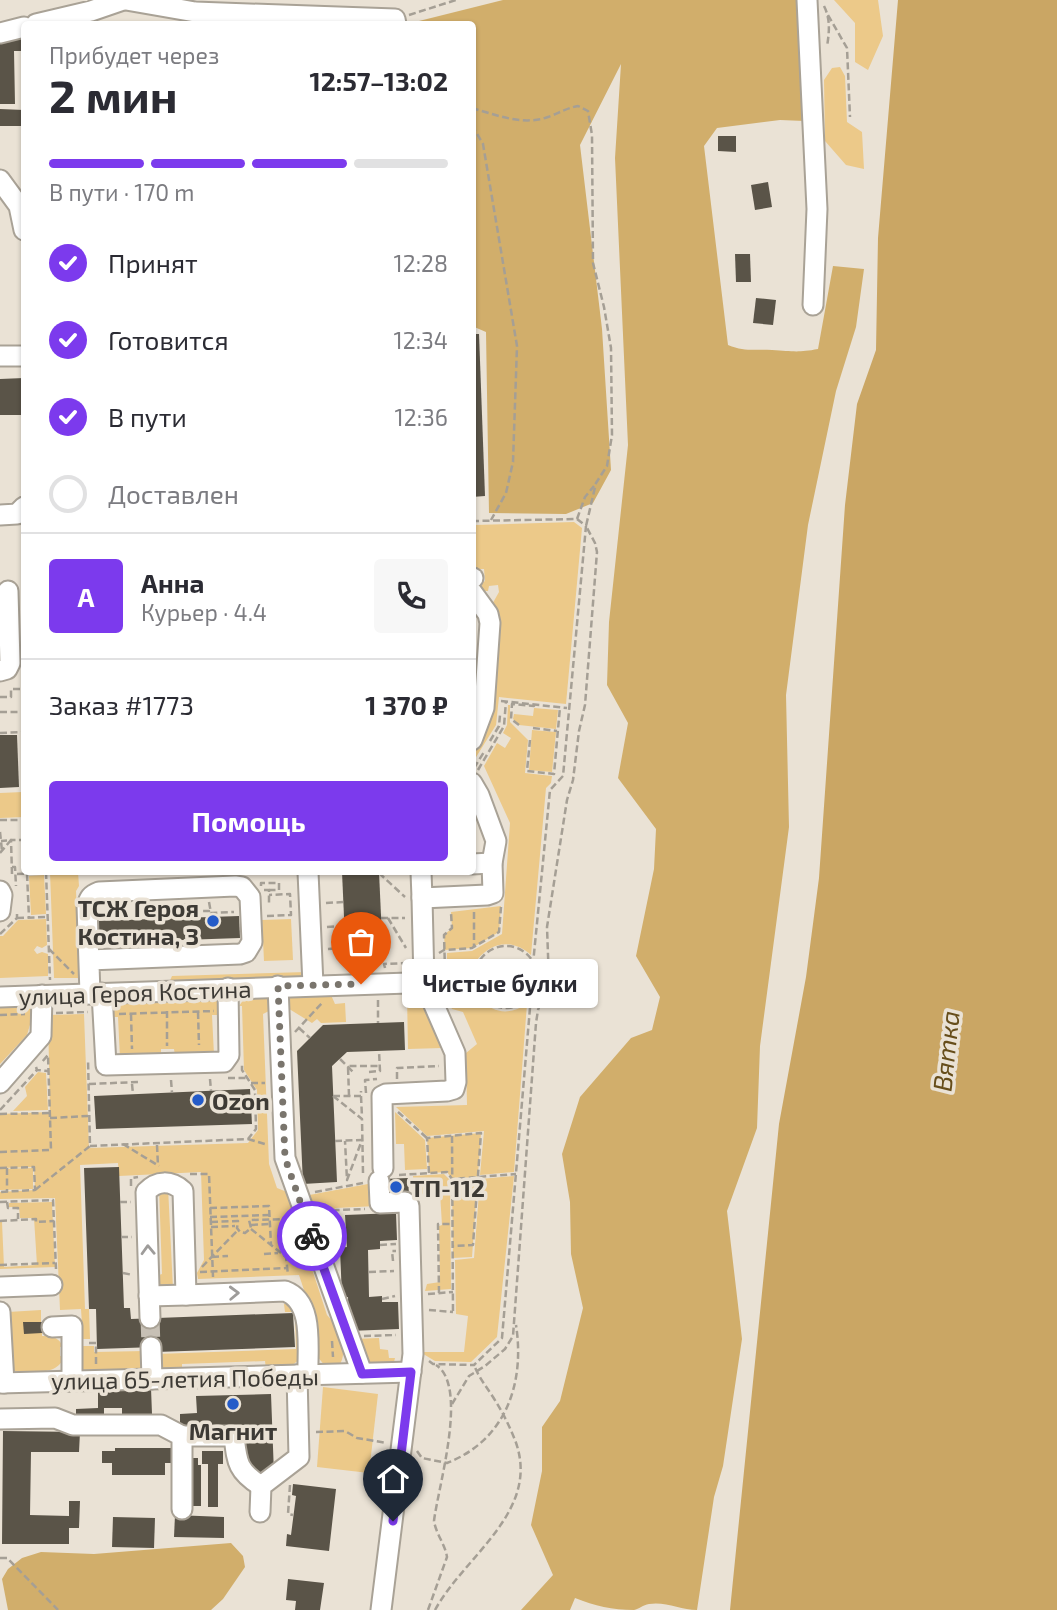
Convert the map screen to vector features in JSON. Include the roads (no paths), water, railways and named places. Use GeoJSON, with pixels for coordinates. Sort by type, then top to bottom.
{"type":"FeatureCollection","features":[{"type":"Feature","properties":{"kind":"street"},"geometry":{"type":"LineString","coordinates":[[67,21],[97,18],[125,0],[195,12],[376,21]]}},
{"type":"Feature","properties":{"kind":"street"},"geometry":{"type":"LineString","coordinates":[[807,0],[817,209],[813,305]]}},
{"type":"Feature","properties":{"kind":"street"},"geometry":{"type":"LineString","coordinates":[[0,33],[21,28]]}},
{"type":"Feature","properties":{"kind":"street"},"geometry":{"type":"LineString","coordinates":[[0,180],[19,206],[21,216]]}},
{"type":"Feature","properties":{"kind":"street"},"geometry":{"type":"LineString","coordinates":[[0,356],[21,356]]}},
{"type":"Feature","properties":{"kind":"street"},"geometry":{"type":"LineString","coordinates":[[0,515],[17,514],[21,510]]}},
{"type":"Feature","properties":{"kind":"street"},"geometry":{"type":"LineString","coordinates":[[0,671],[7,669],[10,663],[11,591]]}},
{"type":"Feature","properties":{"kind":"street"},"geometry":{"type":"LineString","coordinates":[[476,598],[489,616],[481,643],[484,708],[476,729]]}},
{"type":"Feature","properties":{"kind":"street"},"geometry":{"type":"LineString","coordinates":[[422,898],[490,895],[494,890],[482,864],[496,845],[486,832],[477,775]]}},
{"type":"Feature","properties":{"kind":"street"},"geometry":{"type":"LineString","coordinates":[[308,875],[313,985]]}},
{"type":"Feature","properties":{"kind":"street"},"geometry":{"type":"LineString","coordinates":[[381,1610],[419,1294],[409,1206],[405,1202],[380,1203],[378,1177],[382,1096],[447,1091],[454,1089],[456,1082],[455,1053],[429,977],[421,875]]}},
{"type":"Feature","properties":{"kind":"street"},"geometry":{"type":"LineString","coordinates":[[89,960],[246,952],[252,942],[250,897],[242,887],[99,892],[88,899],[89,960],[98,999],[106,1065],[227,1060],[228,997]]}},
{"type":"Feature","properties":{"kind":"street"},"geometry":{"type":"LineString","coordinates":[[0,891],[9,915]]}},
{"type":"Feature","properties":{"kind":"street","name":"улица Героя Костина"},"geometry":{"type":"LineString","coordinates":[[0,997],[46,987],[98,999],[228,997],[278,986],[429,977]]}},
{"type":"Feature","properties":{"kind":"street"},"geometry":{"type":"LineString","coordinates":[[278,986],[285,1158],[362,1374]]}},
{"type":"Feature","properties":{"kind":"street"},"geometry":{"type":"LineString","coordinates":[[0,1083],[41,1036],[46,987]]}},
{"type":"Feature","properties":{"kind":"street"},"geometry":{"type":"LineString","coordinates":[[150,1318],[146,1192],[155,1184],[163,1182],[178,1186],[183,1191],[186,1295]]}},
{"type":"Feature","properties":{"kind":"street"},"geometry":{"type":"LineString","coordinates":[[0,1287],[54,1278]]}},
{"type":"Feature","properties":{"kind":"street"},"geometry":{"type":"LineString","coordinates":[[149,1296],[285,1291],[292,1293],[300,1302],[306,1317],[298,1432],[299,1457],[261,1486]]}},
{"type":"Feature","properties":{"kind":"street"},"geometry":{"type":"LineString","coordinates":[[0,1312],[2,1383]]}},
{"type":"Feature","properties":{"kind":"street"},"geometry":{"type":"LineString","coordinates":[[52,1327],[72,1326],[72,1381]]}},
{"type":"Feature","properties":{"kind":"street"},"geometry":{"type":"LineString","coordinates":[[151,1347],[152,1379]]}},
{"type":"Feature","properties":{"kind":"street","name":"улица 65-летия Победы"},"geometry":{"type":"LineString","coordinates":[[2,1383],[362,1374],[412,1363]]}},
{"type":"Feature","properties":{"kind":"street"},"geometry":{"type":"LineString","coordinates":[[0,1419],[55,1418],[73,1425],[161,1426],[182,1436],[234,1436],[237,1465],[248,1478],[261,1486]]}},
{"type":"Feature","properties":{"kind":"street"},"geometry":{"type":"LineString","coordinates":[[182,1436],[182,1508]]}},
{"type":"Feature","properties":{"kind":"street"},"geometry":{"type":"LineString","coordinates":[[260,1512],[261,1486]]}},
{"type":"Feature","properties":{"kind":"water","name":"Вятка"},"geometry":{"type":"Polygon","coordinates":[[[898,0],[1057,0],[1057,1610],[730,1610],[779,1124],[806,977],[819,878],[845,505],[857,404],[876,350],[878,238],[898,0]]]}},
{"type":"Feature","properties":{"kind":"tunnel"},"geometry":{"type":"LineString","coordinates":[[150,1318],[151,1347]]}},
{"type":"Feature","properties":{"kind":"place","name":"ТСЖ Героя Костина, 3"},"geometry":{"type":"Point","coordinates":[213,921]}},
{"type":"Feature","properties":{"kind":"place","name":"Чистые булки"},"geometry":{"type":"Point","coordinates":[361,984]}},
{"type":"Feature","properties":{"kind":"place","name":"Ozon"},"geometry":{"type":"Point","coordinates":[198,1100]}},
{"type":"Feature","properties":{"kind":"place","name":"ТП-112"},"geometry":{"type":"Point","coordinates":[396,1187]}},
{"type":"Feature","properties":{"kind":"place","name":"Магнит"},"geometry":{"type":"Point","coordinates":[233,1404]}}]}
